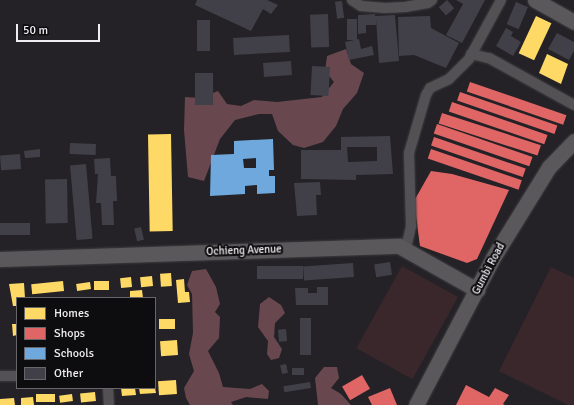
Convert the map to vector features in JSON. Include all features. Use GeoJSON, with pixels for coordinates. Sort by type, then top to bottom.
{"type":"FeatureCollection","features":[{"type":"Feature","properties":{"kind":"street"},"geometry":{"type":"LineString","coordinates":[[352,0],[361,6],[405,8],[428,3],[432,0]]}},
{"type":"Feature","properties":{"kind":"street"},"geometry":{"type":"LineString","coordinates":[[406,248],[411,226],[409,152],[426,95],[430,88],[449,79],[471,54],[501,0]]}},
{"type":"Feature","properties":{"kind":"street"},"geometry":{"type":"LineString","coordinates":[[535,0],[574,22]]}},
{"type":"Feature","properties":{"kind":"street"},"geometry":{"type":"LineString","coordinates":[[471,54],[489,58],[574,106]]}},
{"type":"Feature","properties":{"kind":"street","name":"Gumbi Road"},"geometry":{"type":"LineString","coordinates":[[416,405],[494,256],[549,167],[574,141]]}},
{"type":"Feature","properties":{"kind":"street","name":"Ochieng Avenue"},"geometry":{"type":"LineString","coordinates":[[0,259],[399,246],[406,248],[477,290]]}},
{"type":"Feature","properties":{"kind":"street"},"geometry":{"type":"LineString","coordinates":[[0,376],[16,376]]}},
{"type":"Feature","properties":{"kind":"street"},"geometry":{"type":"LineString","coordinates":[[108,389],[109,405]]}},
{"type":"Feature","properties":{"kind":"shaded area"},"geometry":{"type":"Polygon","coordinates":[[[346,49],[351,64],[364,73],[357,93],[343,109],[336,126],[323,142],[304,148],[293,145],[278,131],[272,114],[259,114],[235,120],[220,139],[204,181],[188,177],[184,130],[185,97],[200,98],[218,91],[227,104],[241,106],[254,100],[277,102],[322,97],[334,82],[325,71],[327,56],[346,49]]]}},
{"type":"Feature","properties":{"kind":"shaded area"},"geometry":{"type":"Polygon","coordinates":[[[402,266],[458,297],[412,379],[356,348],[402,266]]]}},
{"type":"Feature","properties":{"kind":"shaded area"},"geometry":{"type":"Polygon","coordinates":[[[551,267],[574,278],[574,405],[568,405],[499,371],[551,267]]]}},
{"type":"Feature","properties":{"kind":"shaded area"},"geometry":{"type":"Polygon","coordinates":[[[206,269],[216,287],[220,304],[215,312],[220,317],[219,338],[208,351],[219,373],[223,387],[250,389],[262,384],[269,391],[268,399],[246,397],[231,402],[233,405],[190,405],[186,398],[184,388],[194,371],[189,354],[193,333],[192,294],[187,285],[192,271],[206,269]]]}},
{"type":"Feature","properties":{"kind":"shaded area"},"geometry":{"type":"Polygon","coordinates":[[[269,297],[281,305],[285,313],[275,323],[274,337],[282,349],[279,358],[271,360],[267,354],[268,341],[258,327],[260,304],[269,297]]]}},
{"type":"Feature","properties":{"kind":"shaded area"},"geometry":{"type":"Polygon","coordinates":[[[324,367],[337,367],[339,378],[331,388],[341,394],[351,405],[318,405],[315,378],[324,367]]]}},
{"type":"Feature","properties":{"kind":"building: Homes"},"geometry":{"type":"Polygon","coordinates":[[[536,16],[551,23],[534,60],[519,53],[536,16]]]}},
{"type":"Feature","properties":{"kind":"building: Homes"},"geometry":{"type":"Polygon","coordinates":[[[547,54],[568,64],[561,84],[539,73],[547,54]]]}},
{"type":"Feature","properties":{"kind":"building: Homes"},"geometry":{"type":"Polygon","coordinates":[[[148,134],[171,134],[173,231],[150,231],[148,134]]]}},
{"type":"Feature","properties":{"kind":"building: Homes"},"geometry":{"type":"Polygon","coordinates":[[[171,273],[172,286],[161,287],[160,274],[171,273]]]}},
{"type":"Feature","properties":{"kind":"building: Homes"},"geometry":{"type":"Polygon","coordinates":[[[152,276],[153,286],[141,287],[140,277],[152,276]]]}},
{"type":"Feature","properties":{"kind":"building: Homes"},"geometry":{"type":"Polygon","coordinates":[[[131,277],[132,287],[121,288],[120,278],[131,277]]]}},
{"type":"Feature","properties":{"kind":"building: Homes"},"geometry":{"type":"Polygon","coordinates":[[[184,279],[185,292],[189,292],[190,302],[178,303],[176,280],[184,279]]]}},
{"type":"Feature","properties":{"kind":"building: Homes"},"geometry":{"type":"Polygon","coordinates":[[[63,281],[64,291],[32,294],[31,284],[63,281]]]}},
{"type":"Feature","properties":{"kind":"building: Homes"},"geometry":{"type":"Polygon","coordinates":[[[94,281],[109,281],[109,290],[94,290],[94,281]]]}},
{"type":"Feature","properties":{"kind":"building: Homes"},"geometry":{"type":"Polygon","coordinates":[[[90,282],[91,289],[77,291],[76,284],[90,282]]]}},
{"type":"Feature","properties":{"kind":"building: Homes"},"geometry":{"type":"Polygon","coordinates":[[[24,283],[25,297],[16,297],[16,306],[13,306],[9,284],[24,283]]]}},
{"type":"Feature","properties":{"kind":"building: Homes"},"geometry":{"type":"Polygon","coordinates":[[[142,290],[143,297],[130,297],[130,291],[142,290]]]}},
{"type":"Feature","properties":{"kind":"building: Homes"},"geometry":{"type":"Polygon","coordinates":[[[159,319],[175,319],[175,329],[159,329],[159,319]]]}},
{"type":"Feature","properties":{"kind":"building: Homes"},"geometry":{"type":"Polygon","coordinates":[[[12,324],[16,324],[16,335],[13,336],[12,324]]]}},
{"type":"Feature","properties":{"kind":"building: Homes"},"geometry":{"type":"Polygon","coordinates":[[[177,340],[178,355],[161,356],[160,341],[177,340]]]}},
{"type":"Feature","properties":{"kind":"building: Homes"},"geometry":{"type":"Polygon","coordinates":[[[176,380],[177,394],[159,395],[158,381],[176,380]]]}},
{"type":"Feature","properties":{"kind":"building: Homes"},"geometry":{"type":"Polygon","coordinates":[[[121,389],[135,389],[136,395],[122,396],[121,389]]]}},
{"type":"Feature","properties":{"kind":"building: Homes"},"geometry":{"type":"Polygon","coordinates":[[[139,389],[155,389],[156,393],[140,394],[139,389]]]}},
{"type":"Feature","properties":{"kind":"building: Homes"},"geometry":{"type":"Polygon","coordinates":[[[95,392],[96,401],[81,403],[80,394],[95,392]]]}},
{"type":"Feature","properties":{"kind":"building: Homes"},"geometry":{"type":"Polygon","coordinates":[[[36,394],[55,394],[55,402],[36,402],[36,394]]]}},
{"type":"Feature","properties":{"kind":"building: Homes"},"geometry":{"type":"Polygon","coordinates":[[[72,394],[73,401],[60,403],[59,396],[72,394]]]}},
{"type":"Feature","properties":{"kind":"building: Homes"},"geometry":{"type":"Polygon","coordinates":[[[33,397],[34,405],[21,405],[21,398],[33,397]]]}},
{"type":"Feature","properties":{"kind":"building: Homes"},"geometry":{"type":"Polygon","coordinates":[[[14,398],[15,405],[0,405],[0,399],[14,398]]]}},
{"type":"Feature","properties":{"kind":"building: Shops"},"geometry":{"type":"Polygon","coordinates":[[[470,82],[566,115],[563,125],[467,91],[470,82]]]}},
{"type":"Feature","properties":{"kind":"building: Shops"},"geometry":{"type":"Polygon","coordinates":[[[460,92],[557,126],[554,134],[457,101],[460,92]]]}},
{"type":"Feature","properties":{"kind":"building: Shops"},"geometry":{"type":"Polygon","coordinates":[[[452,102],[547,135],[544,144],[449,111],[452,102]]]}},
{"type":"Feature","properties":{"kind":"building: Shops"},"geometry":{"type":"Polygon","coordinates":[[[442,113],[541,145],[538,156],[439,123],[442,113]]]}},
{"type":"Feature","properties":{"kind":"building: Shops"},"geometry":{"type":"Polygon","coordinates":[[[437,124],[532,157],[529,166],[434,133],[437,124]]]}},
{"type":"Feature","properties":{"kind":"building: Shops"},"geometry":{"type":"Polygon","coordinates":[[[434,137],[526,169],[523,177],[431,146],[434,137]]]}},
{"type":"Feature","properties":{"kind":"building: Shops"},"geometry":{"type":"Polygon","coordinates":[[[431,149],[522,180],[519,190],[428,158],[431,149]]]}},
{"type":"Feature","properties":{"kind":"building: Shops"},"geometry":{"type":"Polygon","coordinates":[[[431,171],[452,174],[509,190],[477,259],[467,263],[420,246],[414,201],[431,171]]]}},
{"type":"Feature","properties":{"kind":"building: Shops"},"geometry":{"type":"Polygon","coordinates":[[[362,375],[370,389],[350,400],[342,386],[362,375]]]}},
{"type":"Feature","properties":{"kind":"building: Shops"},"geometry":{"type":"Polygon","coordinates":[[[466,385],[489,397],[495,388],[509,395],[503,404],[505,405],[456,405],[466,385]]]}},
{"type":"Feature","properties":{"kind":"building: Shops"},"geometry":{"type":"Polygon","coordinates":[[[390,388],[397,405],[372,405],[368,397],[390,388]]]}},
{"type":"Feature","properties":{"kind":"building: Schools"},"geometry":{"type":"Polygon","coordinates":[[[273,139],[274,170],[269,170],[269,176],[275,176],[275,193],[257,194],[257,185],[245,186],[245,194],[210,196],[211,155],[234,154],[234,141],[273,139]],[[256,158],[243,159],[244,168],[256,168],[256,158]]]}},
{"type":"Feature","properties":{"kind":"building: Other"},"geometry":{"type":"Polygon","coordinates":[[[197,0],[267,0],[278,5],[271,14],[263,9],[251,31],[195,5],[197,0]]]}},
{"type":"Feature","properties":{"kind":"building: Other"},"geometry":{"type":"Polygon","coordinates":[[[447,0],[454,8],[446,16],[439,7],[447,0]]]}},
{"type":"Feature","properties":{"kind":"building: Other"},"geometry":{"type":"Polygon","coordinates":[[[456,0],[485,0],[462,43],[446,35],[463,4],[456,0]]]}},
{"type":"Feature","properties":{"kind":"building: Other"},"geometry":{"type":"Polygon","coordinates":[[[342,1],[344,18],[337,19],[335,2],[342,1]]]}},
{"type":"Feature","properties":{"kind":"building: Other"},"geometry":{"type":"Polygon","coordinates":[[[516,2],[528,7],[519,29],[507,24],[516,2]]]}},
{"type":"Feature","properties":{"kind":"building: Other"},"geometry":{"type":"Polygon","coordinates":[[[328,14],[329,47],[311,48],[310,15],[328,14]]]}},
{"type":"Feature","properties":{"kind":"building: Other"},"geometry":{"type":"Polygon","coordinates":[[[375,14],[375,16],[395,15],[399,61],[379,63],[376,19],[376,25],[366,25],[366,33],[358,34],[358,15],[375,14]]]}},
{"type":"Feature","properties":{"kind":"building: Other"},"geometry":{"type":"Polygon","coordinates":[[[430,16],[431,28],[459,43],[446,68],[414,55],[399,56],[398,17],[430,16]]]}},
{"type":"Feature","properties":{"kind":"building: Other"},"geometry":{"type":"Polygon","coordinates":[[[347,19],[357,19],[357,40],[347,40],[347,19]]]}},
{"type":"Feature","properties":{"kind":"building: Other"},"geometry":{"type":"Polygon","coordinates":[[[197,20],[210,20],[210,51],[197,51],[197,20]]]}},
{"type":"Feature","properties":{"kind":"building: Other"},"geometry":{"type":"Polygon","coordinates":[[[506,28],[513,32],[511,36],[521,42],[513,56],[496,46],[506,28]]]}},
{"type":"Feature","properties":{"kind":"building: Other"},"geometry":{"type":"Polygon","coordinates":[[[557,33],[574,42],[574,51],[569,60],[548,49],[557,33]]]}},
{"type":"Feature","properties":{"kind":"building: Other"},"geometry":{"type":"Polygon","coordinates":[[[289,35],[290,52],[234,55],[233,38],[289,35]]]}},
{"type":"Feature","properties":{"kind":"building: Other"},"geometry":{"type":"Polygon","coordinates":[[[359,39],[361,49],[372,46],[374,55],[349,60],[345,42],[359,39]]]}},
{"type":"Feature","properties":{"kind":"building: Other"},"geometry":{"type":"Polygon","coordinates":[[[291,61],[292,75],[264,77],[263,63],[291,61]]]}},
{"type":"Feature","properties":{"kind":"building: Other"},"geometry":{"type":"Polygon","coordinates":[[[312,66],[330,67],[328,96],[310,95],[312,66]]]}},
{"type":"Feature","properties":{"kind":"building: Other"},"geometry":{"type":"Polygon","coordinates":[[[195,73],[213,73],[213,105],[195,105],[195,73]]]}},
{"type":"Feature","properties":{"kind":"building: Other"},"geometry":{"type":"Polygon","coordinates":[[[390,136],[393,174],[356,175],[356,180],[301,179],[301,150],[341,150],[341,137],[390,136]],[[347,147],[348,162],[377,161],[377,147],[347,147]]]}},
{"type":"Feature","properties":{"kind":"building: Other"},"geometry":{"type":"Polygon","coordinates":[[[70,143],[96,144],[96,155],[70,154],[70,143]]]}},
{"type":"Feature","properties":{"kind":"building: Other"},"geometry":{"type":"Polygon","coordinates":[[[40,149],[40,157],[25,158],[24,151],[40,149]]]}},
{"type":"Feature","properties":{"kind":"building: Other"},"geometry":{"type":"Polygon","coordinates":[[[20,154],[21,169],[1,170],[0,155],[20,154]]]}},
{"type":"Feature","properties":{"kind":"building: Other"},"geometry":{"type":"Polygon","coordinates":[[[110,158],[111,176],[116,176],[117,201],[113,201],[114,225],[102,225],[101,203],[96,203],[98,174],[95,174],[94,159],[110,158]]]}},
{"type":"Feature","properties":{"kind":"building: Other"},"geometry":{"type":"Polygon","coordinates":[[[86,164],[93,239],[77,240],[70,165],[86,164]]]}},
{"type":"Feature","properties":{"kind":"building: Other"},"geometry":{"type":"Polygon","coordinates":[[[45,179],[67,179],[68,223],[46,223],[45,179]]]}},
{"type":"Feature","properties":{"kind":"building: Other"},"geometry":{"type":"Polygon","coordinates":[[[320,182],[321,195],[316,195],[317,215],[297,216],[294,183],[320,182]]]}},
{"type":"Feature","properties":{"kind":"building: Other"},"geometry":{"type":"Polygon","coordinates":[[[0,223],[30,223],[30,235],[0,235],[0,223]]]}},
{"type":"Feature","properties":{"kind":"building: Other"},"geometry":{"type":"Polygon","coordinates":[[[141,227],[144,240],[137,241],[134,229],[141,227]]]}},
{"type":"Feature","properties":{"kind":"building: Other"},"geometry":{"type":"Polygon","coordinates":[[[390,262],[392,275],[376,277],[374,265],[390,262]]]}},
{"type":"Feature","properties":{"kind":"building: Other"},"geometry":{"type":"Polygon","coordinates":[[[353,263],[354,277],[304,280],[303,266],[353,263]]]}},
{"type":"Feature","properties":{"kind":"building: Other"},"geometry":{"type":"Polygon","coordinates":[[[257,266],[303,266],[303,279],[257,279],[257,266]]]}},
{"type":"Feature","properties":{"kind":"building: Other"},"geometry":{"type":"Polygon","coordinates":[[[317,287],[328,287],[328,305],[296,305],[295,288],[308,288],[308,293],[317,293],[317,287]]]}},
{"type":"Feature","properties":{"kind":"building: Other"},"geometry":{"type":"Polygon","coordinates":[[[300,318],[311,318],[311,355],[300,355],[300,318]]]}},
{"type":"Feature","properties":{"kind":"building: Other"},"geometry":{"type":"Polygon","coordinates":[[[286,329],[287,341],[279,342],[278,330],[286,329]]]}},
{"type":"Feature","properties":{"kind":"building: Other"},"geometry":{"type":"Polygon","coordinates":[[[286,364],[288,373],[282,374],[280,365],[286,364]]]}},
{"type":"Feature","properties":{"kind":"building: Other"},"geometry":{"type":"Polygon","coordinates":[[[292,368],[304,368],[304,375],[292,375],[292,368]]]}},
{"type":"Feature","properties":{"kind":"building: Other"},"geometry":{"type":"Polygon","coordinates":[[[310,382],[311,388],[284,392],[283,386],[310,382]]]}}]}
